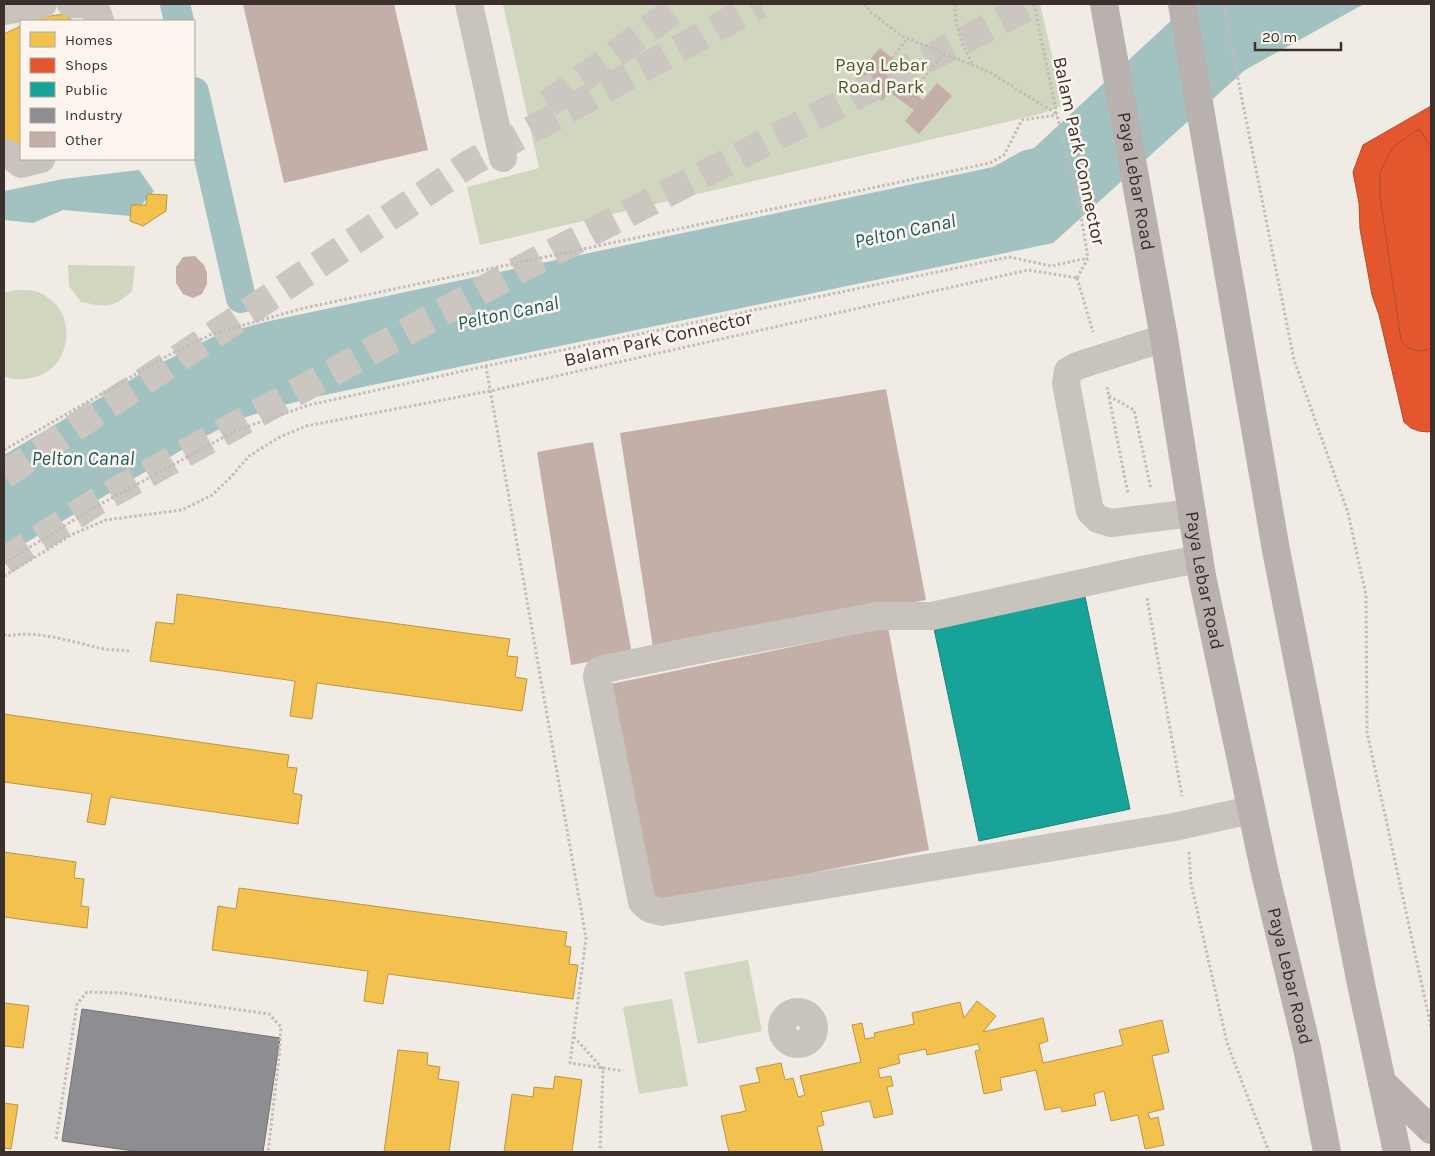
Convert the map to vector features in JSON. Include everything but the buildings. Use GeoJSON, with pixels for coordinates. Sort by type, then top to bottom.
{"type":"FeatureCollection","features":[{"type":"Feature","properties":{"kind":"main road","name":"Paya Lebar Road"},"geometry":{"type":"LineString","coordinates":[[1104,4],[1164,338],[1199,559],[1251,810],[1306,1048],[1327,1152]]}},
{"type":"Feature","properties":{"kind":"main road"},"geometry":{"type":"LineString","coordinates":[[1182,4],[1276,550],[1361,984],[1397,1152]]}},
{"type":"Feature","properties":{"kind":"main road"},"geometry":{"type":"LineString","coordinates":[[1382,1082],[1431,1130]]}},
{"type":"Feature","properties":{"kind":"street"},"geometry":{"type":"LineString","coordinates":[[4,11],[42,4]]}},
{"type":"Feature","properties":{"kind":"street"},"geometry":{"type":"LineString","coordinates":[[71,4],[88,4],[98,14],[100,20]]}},
{"type":"Feature","properties":{"kind":"street"},"geometry":{"type":"LineString","coordinates":[[469,4],[503,158]]}},
{"type":"Feature","properties":{"kind":"street"},"geometry":{"type":"LineString","coordinates":[[7,153],[20,164],[37,160]]}},
{"type":"Feature","properties":{"kind":"street"},"geometry":{"type":"LineString","coordinates":[[1164,338],[1077,366],[1068,371],[1066,383],[1090,511],[1098,519],[1111,523],[1192,513]]}},
{"type":"Feature","properties":{"kind":"street"},"geometry":{"type":"LineString","coordinates":[[1199,559],[932,616],[878,616],[708,648],[604,669],[598,672],[597,677],[642,902],[650,908],[662,912],[1174,827],[1251,810]]}},
{"type":"Feature","properties":{"kind":"path"},"geometry":{"type":"LineString","coordinates":[[864,4],[872,13],[900,35],[946,53],[991,74],[1057,114]]}},
{"type":"Feature","properties":{"kind":"path"},"geometry":{"type":"LineString","coordinates":[[955,4],[954,12],[964,47],[973,66]]}},
{"type":"Feature","properties":{"kind":"path","name":"Balam Park Connector"},"geometry":{"type":"LineString","coordinates":[[4,576],[72,534],[106,520],[182,510],[212,495],[249,456],[278,438],[306,426],[490,391],[1028,270],[1077,278],[1088,258],[1079,204],[1057,114],[1034,4]]}},
{"type":"Feature","properties":{"kind":"path"},"geometry":{"type":"LineString","coordinates":[[1223,4],[1294,360],[1348,513],[1366,596],[1367,732],[1431,1027]]}},
{"type":"Feature","properties":{"kind":"path"},"geometry":{"type":"LineString","coordinates":[[892,58],[908,38]]}},
{"type":"Feature","properties":{"kind":"path"},"geometry":{"type":"LineString","coordinates":[[907,96],[946,53]]}},
{"type":"Feature","properties":{"kind":"path"},"geometry":{"type":"LineString","coordinates":[[894,86],[919,105]]}},
{"type":"Feature","properties":{"kind":"path"},"geometry":{"type":"LineString","coordinates":[[4,450],[169,354],[212,334],[304,308],[990,163],[1004,155],[1022,120],[1057,114]]}},
{"type":"Feature","properties":{"kind":"path"},"geometry":{"type":"LineString","coordinates":[[4,563],[96,506],[235,430],[309,405],[1009,256],[1051,266],[1088,258]]}},
{"type":"Feature","properties":{"kind":"path"},"geometry":{"type":"LineString","coordinates":[[486,366],[586,938],[570,1063],[623,1071]]}},
{"type":"Feature","properties":{"kind":"path"},"geometry":{"type":"LineString","coordinates":[[1109,396],[1134,410],[1153,499],[1133,520],[1109,396]]}},
{"type":"Feature","properties":{"kind":"path"},"geometry":{"type":"LineString","coordinates":[[5,636],[15,634],[32,635],[78,642],[100,648],[130,651]]}},
{"type":"Feature","properties":{"kind":"path"},"geometry":{"type":"LineString","coordinates":[[56,1139],[77,1004],[87,992],[123,993],[269,1014],[281,1027],[268,1152]]}},
{"type":"Feature","properties":{"kind":"path"},"geometry":{"type":"LineString","coordinates":[[574,1036],[603,1069],[600,1152]]}},
{"type":"Feature","properties":{"kind":"green space","name":"Paya Lebar Road Park"},"geometry":{"type":"Polygon","coordinates":[[[503,4],[1040,4],[1064,105],[1040,114],[480,245],[467,187],[539,168],[503,4]]]}},
{"type":"Feature","properties":{"kind":"green space"},"geometry":{"type":"Polygon","coordinates":[[[68,265],[135,266],[132,291],[114,304],[97,305],[81,302],[69,286],[68,265]]]}},
{"type":"Feature","properties":{"kind":"green space"},"geometry":{"type":"Polygon","coordinates":[[[14,290],[33,291],[44,295],[55,304],[63,316],[66,328],[66,342],[62,354],[55,365],[44,374],[23,379],[13,379],[4,376],[4,293],[14,290]]]}},
{"type":"Feature","properties":{"kind":"green space"},"geometry":{"type":"Polygon","coordinates":[[[748,960],[762,1031],[698,1044],[684,972],[748,960]]]}},
{"type":"Feature","properties":{"kind":"green space"},"geometry":{"type":"Polygon","coordinates":[[[672,999],[688,1086],[639,1094],[623,1007],[672,999]]]}},
{"type":"Feature","properties":{"kind":"water","name":"Pelton Canal"},"geometry":{"type":"Polygon","coordinates":[[[1189,4],[1364,4],[1245,70],[1053,243],[315,397],[280,406],[240,419],[200,439],[4,556],[4,455],[147,370],[213,337],[265,322],[993,167],[1022,151],[1034,148],[1189,4]]]}},
{"type":"Feature","properties":{"kind":"water"},"geometry":{"type":"Polygon","coordinates":[[[139,170],[154,191],[131,216],[63,210],[33,223],[4,220],[4,191],[63,179],[139,170]]]}},
{"type":"Feature","properties":{"kind":"waterway"},"geometry":{"type":"LineString","coordinates":[[175,4],[179,20]]}},
{"type":"Feature","properties":{"kind":"waterway"},"geometry":{"type":"LineString","coordinates":[[195,96],[241,298]]}},
{"type":"Feature","properties":{"kind":"tunnel"},"geometry":{"type":"LineString","coordinates":[[548,104],[682,4]]}},
{"type":"Feature","properties":{"kind":"tunnel"},"geometry":{"type":"LineString","coordinates":[[4,475],[469,164],[760,4]]}},
{"type":"Feature","properties":{"kind":"tunnel"},"geometry":{"type":"LineString","coordinates":[[4,561],[96,502],[528,265],[1034,4]]}}]}
